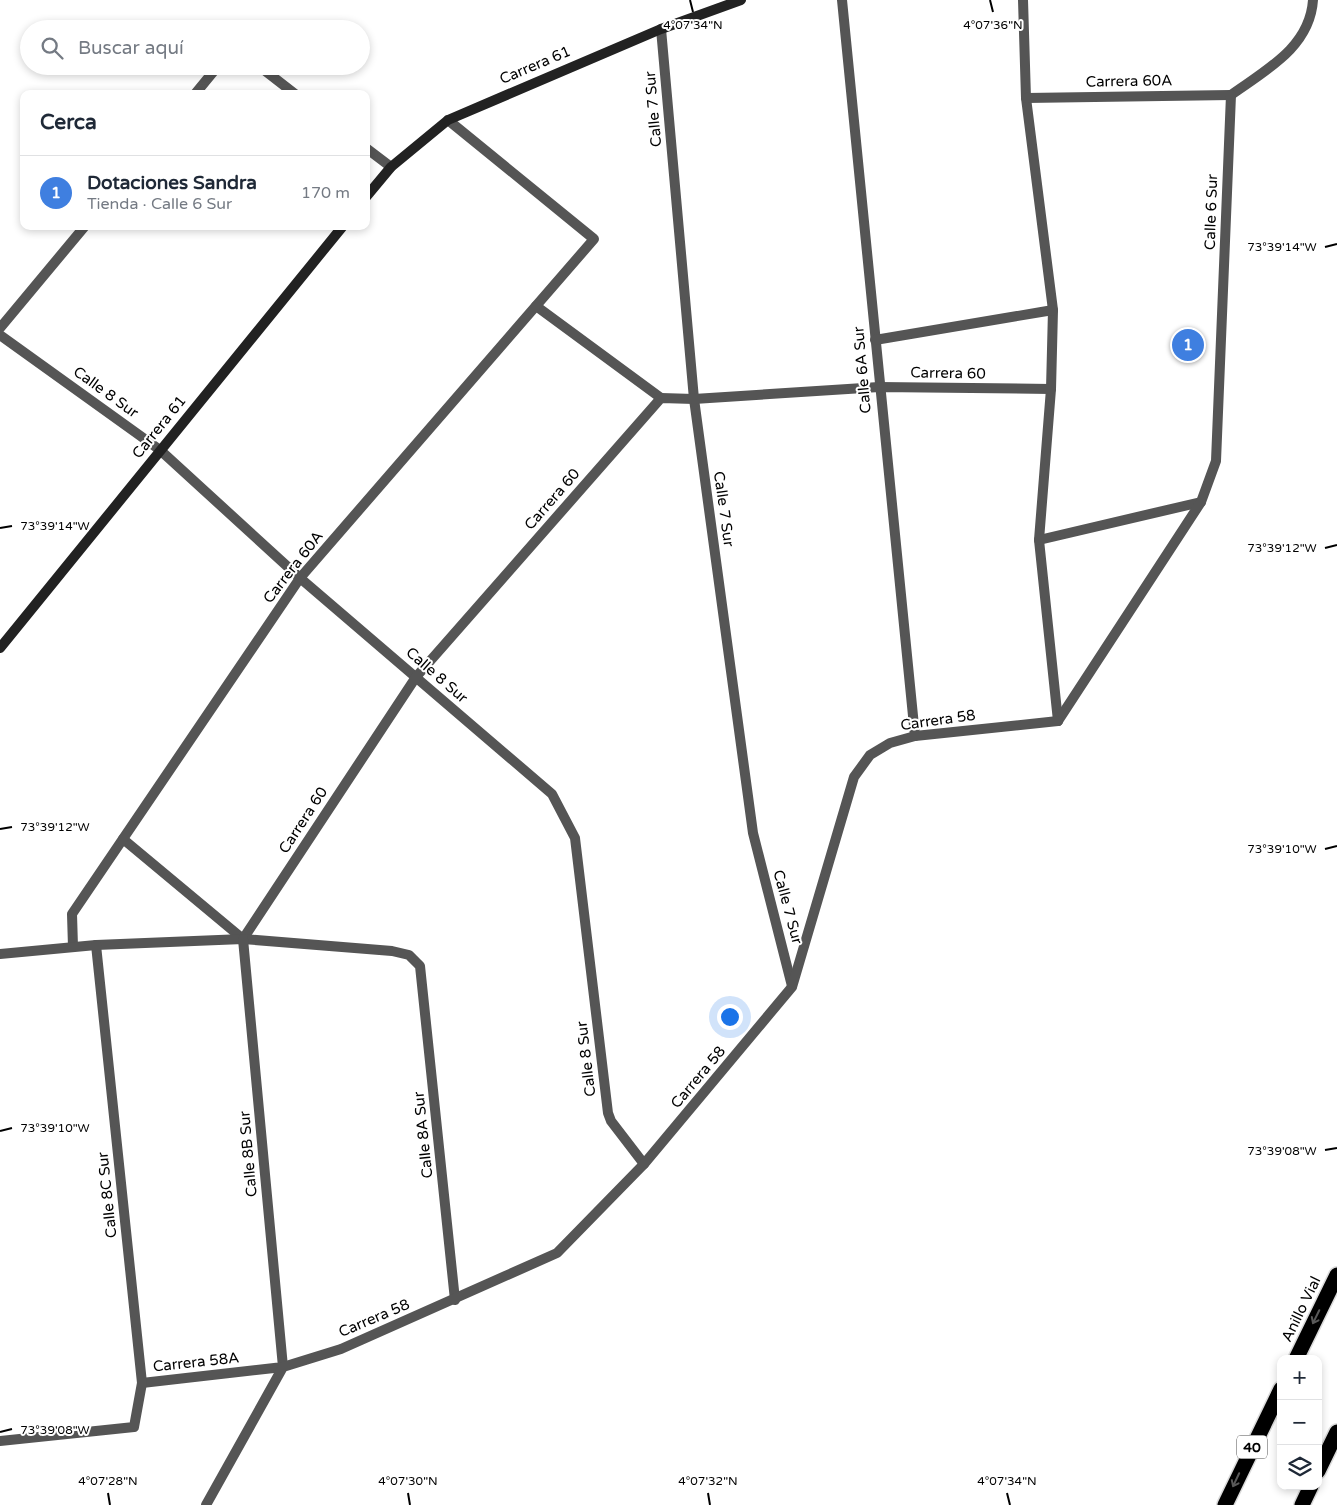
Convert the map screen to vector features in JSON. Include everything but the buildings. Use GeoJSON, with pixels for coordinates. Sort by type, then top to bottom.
{"type":"FeatureCollection","features":[{"type":"Feature","properties":{"kind":"highway","name":"Anillo Vial"},"geometry":{"type":"LineString","coordinates":[[1298,1355],[1337,1275]]}},
{"type":"Feature","properties":{"kind":"highway","name":"40"},"geometry":{"type":"LineString","coordinates":[[1224,1505],[1277,1397]]}},
{"type":"Feature","properties":{"kind":"highway"},"geometry":{"type":"LineString","coordinates":[[1322,1463],[1337,1432]]}},
{"type":"Feature","properties":{"kind":"highway"},"geometry":{"type":"LineString","coordinates":[[1302,1505],[1309,1490]]}},
{"type":"Feature","properties":{"kind":"street","name":"Carrera 61"},"geometry":{"type":"LineString","coordinates":[[370,192],[391,167],[448,120],[661,29],[741,0]]}},
{"type":"Feature","properties":{"kind":"street","name":"Calle 6A Sur"},"geometry":{"type":"LineString","coordinates":[[842,0],[915,736]]}},
{"type":"Feature","properties":{"kind":"street"},"geometry":{"type":"LineString","coordinates":[[1023,0],[1026,98],[1053,310],[1051,389],[1039,540],[1058,721]]}},
{"type":"Feature","properties":{"kind":"street"},"geometry":{"type":"LineString","coordinates":[[1231,95],[1288,53],[1312,18],[1313,0]]}},
{"type":"Feature","properties":{"kind":"street","name":"Calle 7 Sur"},"geometry":{"type":"LineString","coordinates":[[661,29],[694,399],[753,833],[792,987]]}},
{"type":"Feature","properties":{"kind":"street"},"geometry":{"type":"LineString","coordinates":[[198,90],[211,75]]}},
{"type":"Feature","properties":{"kind":"street"},"geometry":{"type":"LineString","coordinates":[[271,75],[290,90]]}},
{"type":"Feature","properties":{"kind":"street","name":"Carrera 60A"},"geometry":{"type":"LineString","coordinates":[[1026,98],[1231,95]]}},
{"type":"Feature","properties":{"kind":"street","name":"Calle 6 Sur"},"geometry":{"type":"LineString","coordinates":[[1201,502],[1216,461],[1231,95]]}},
{"type":"Feature","properties":{"kind":"street","name":"Carrera 60A"},"geometry":{"type":"LineString","coordinates":[[74,947],[72,914],[300,578],[594,239],[448,120]]}},
{"type":"Feature","properties":{"kind":"street"},"geometry":{"type":"LineString","coordinates":[[370,151],[391,167]]}},
{"type":"Feature","properties":{"kind":"street"},"geometry":{"type":"LineString","coordinates":[[0,328],[82,230]]}},
{"type":"Feature","properties":{"kind":"street","name":"Carrera 61"},"geometry":{"type":"LineString","coordinates":[[0,648],[340,230]]}},
{"type":"Feature","properties":{"kind":"street"},"geometry":{"type":"LineString","coordinates":[[536,306],[661,398]]}},
{"type":"Feature","properties":{"kind":"street"},"geometry":{"type":"LineString","coordinates":[[875,340],[1053,310]]}},
{"type":"Feature","properties":{"kind":"street","name":"Calle 8 Sur"},"geometry":{"type":"LineString","coordinates":[[0,334],[160,450],[300,578],[552,794],[564,812],[575,838],[608,1113],[611,1121],[644,1164]]}},
{"type":"Feature","properties":{"kind":"street","name":"Carrera 60"},"geometry":{"type":"LineString","coordinates":[[243,939],[416,677],[661,398],[694,399],[879,387],[1051,389]]}},
{"type":"Feature","properties":{"kind":"street"},"geometry":{"type":"LineString","coordinates":[[1039,540],[1201,502]]}},
{"type":"Feature","properties":{"kind":"street"},"geometry":{"type":"LineString","coordinates":[[1058,721],[1201,502]]}},
{"type":"Feature","properties":{"kind":"street","name":"Carrera 58"},"geometry":{"type":"LineString","coordinates":[[283,1367],[341,1349],[558,1253],[644,1164],[792,987],[854,777],[870,755],[890,743],[915,736],[1058,721]]}},
{"type":"Feature","properties":{"kind":"street"},"geometry":{"type":"LineString","coordinates":[[123,839],[243,939]]}},
{"type":"Feature","properties":{"kind":"street"},"geometry":{"type":"LineString","coordinates":[[0,954],[96,945],[243,939]]}},
{"type":"Feature","properties":{"kind":"street","name":"Calle 8A Sur"},"geometry":{"type":"LineString","coordinates":[[243,939],[392,951],[409,955],[420,966],[455,1300]]}},
{"type":"Feature","properties":{"kind":"street","name":"Calle 8B Sur"},"geometry":{"type":"LineString","coordinates":[[243,939],[283,1367]]}},
{"type":"Feature","properties":{"kind":"street","name":"Calle 8C Sur"},"geometry":{"type":"LineString","coordinates":[[96,945],[142,1383]]}},
{"type":"Feature","properties":{"kind":"street"},"geometry":{"type":"LineString","coordinates":[[206,1505],[283,1367]]}},
{"type":"Feature","properties":{"kind":"street","name":"Carrera 58A"},"geometry":{"type":"LineString","coordinates":[[0,1441],[134,1427],[142,1383],[283,1367]]}},
{"type":"Feature","properties":{"kind":"place","name":"Dotaciones Sandra"},"geometry":{"type":"Point","coordinates":[1188,345]}}]}
